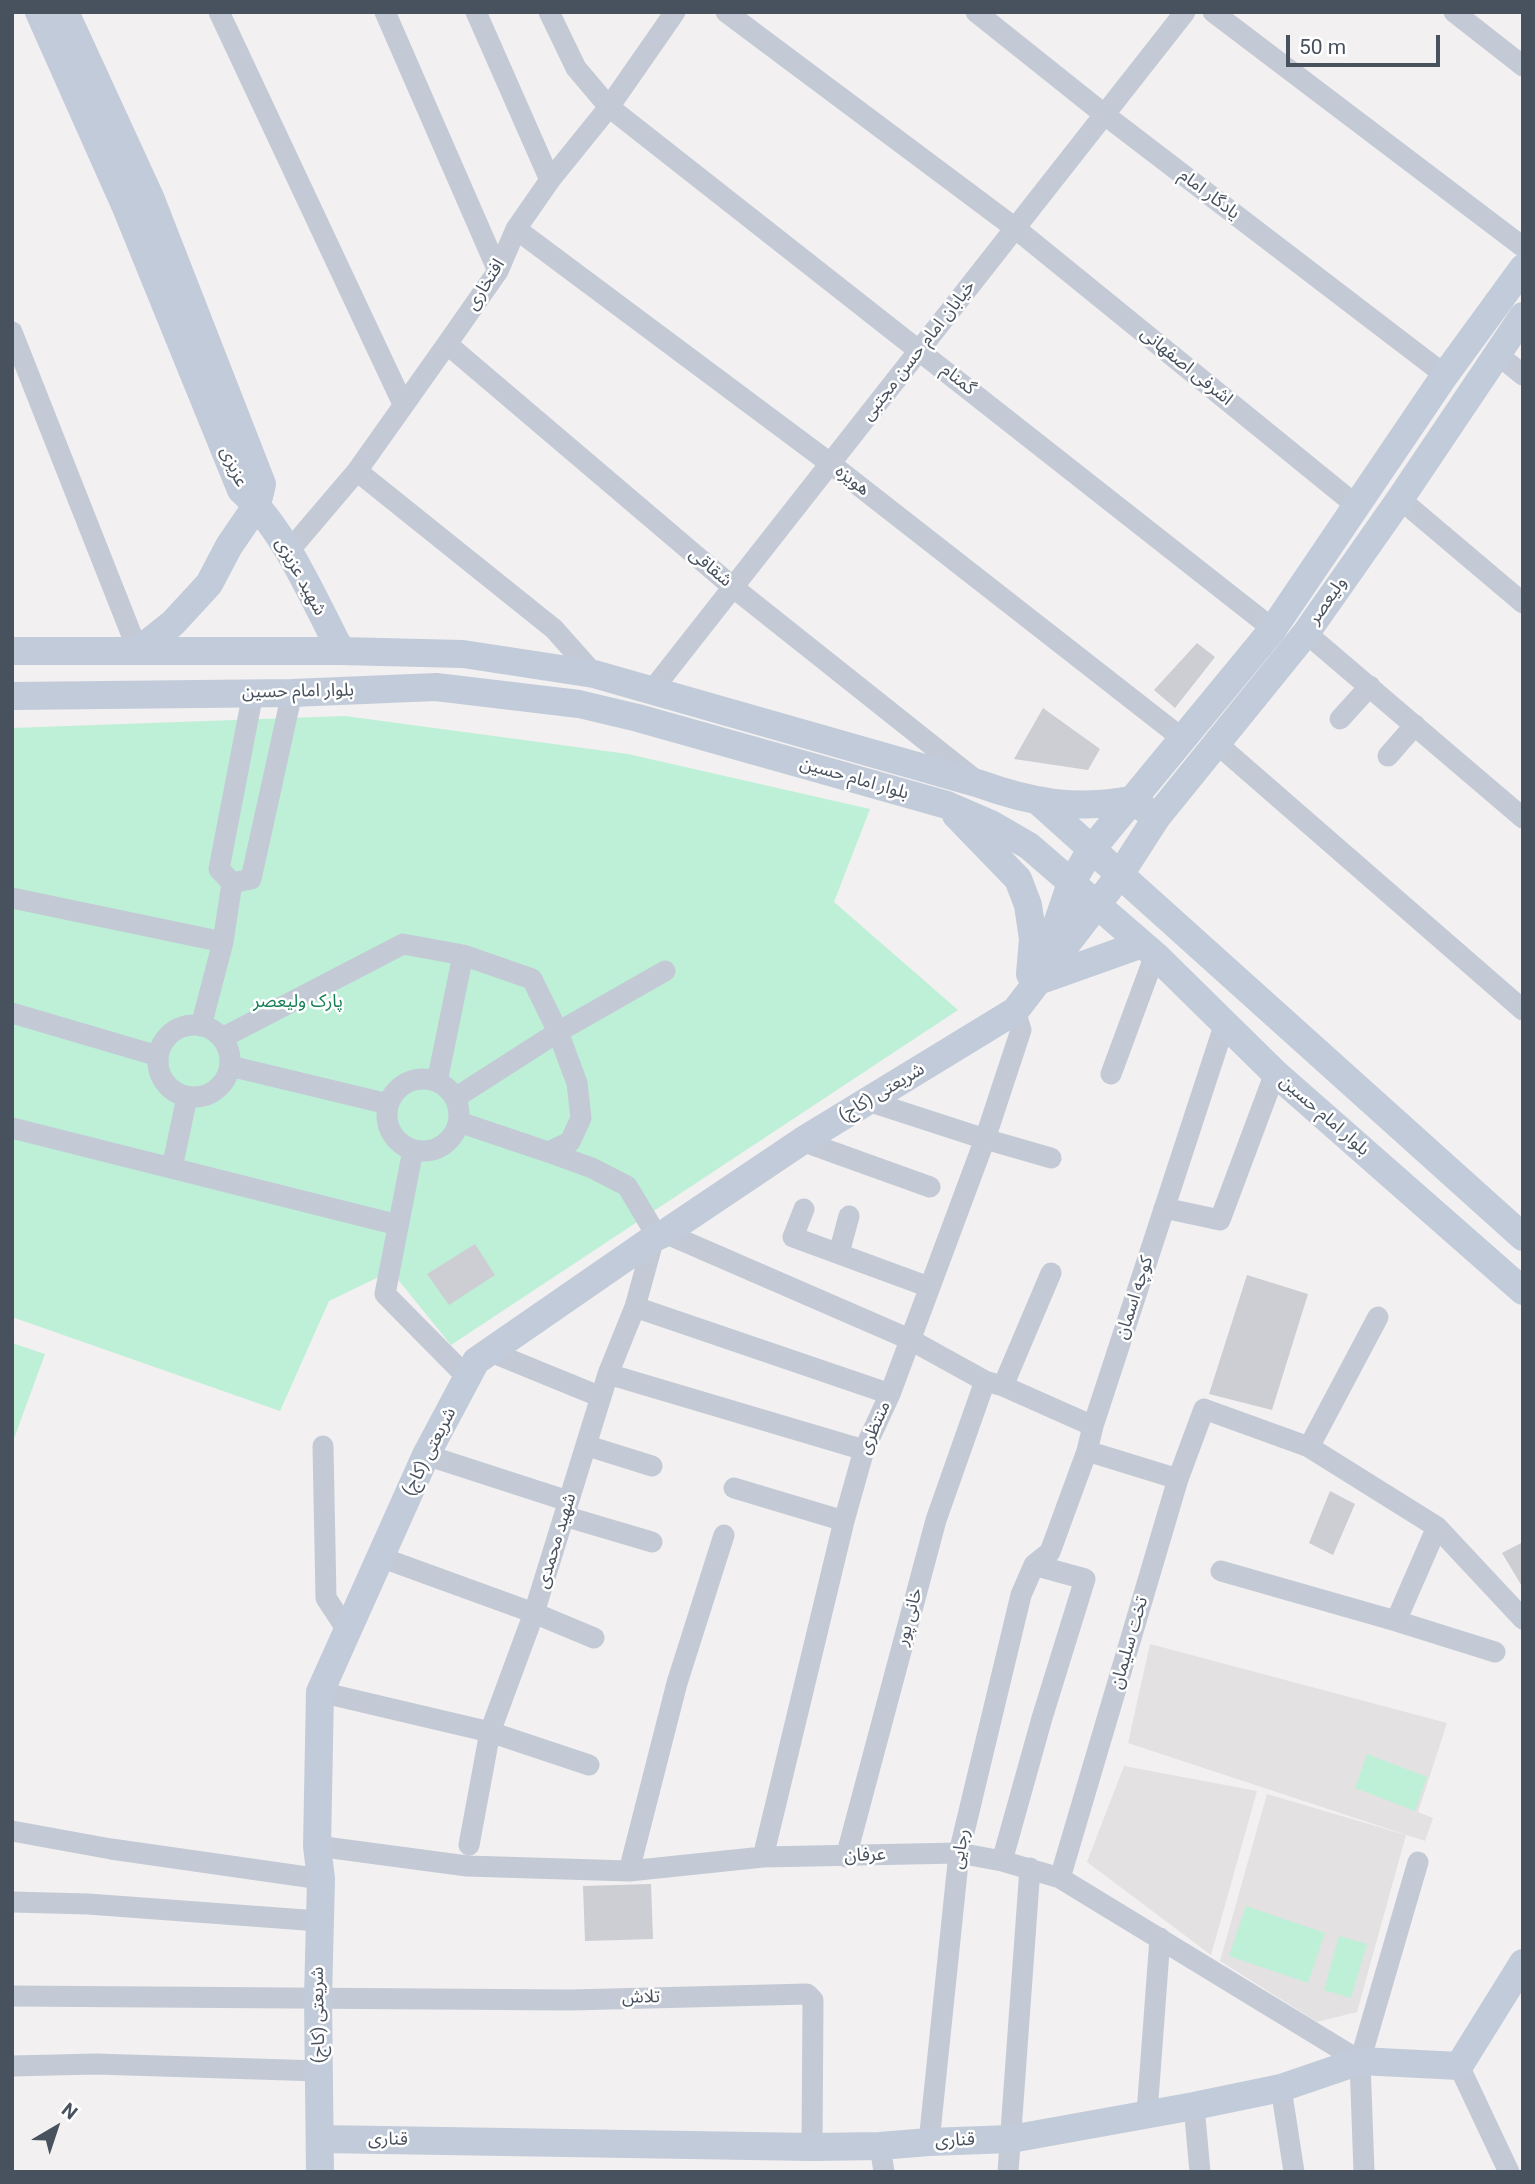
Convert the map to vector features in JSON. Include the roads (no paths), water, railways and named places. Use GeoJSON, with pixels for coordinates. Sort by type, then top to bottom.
{"type":"FeatureCollection","features":[{"type":"Feature","properties":{"kind":"street","name":"عزیزی"},"geometry":{"type":"LineString","coordinates":[[39,12],[138,201]]}},
{"type":"Feature","properties":{"kind":"street","name":"عزیزی"},"geometry":{"type":"LineString","coordinates":[[65,12],[138,201],[241,490],[257,505]]}},
{"type":"Feature","properties":{"kind":"street"},"geometry":{"type":"LineString","coordinates":[[219,12],[403,404]]}},
{"type":"Feature","properties":{"kind":"street"},"geometry":{"type":"LineString","coordinates":[[385,12],[498,271]]}},
{"type":"Feature","properties":{"kind":"street"},"geometry":{"type":"LineString","coordinates":[[476,12],[550,180]]}},
{"type":"Feature","properties":{"kind":"street","name":"گمنام"},"geometry":{"type":"LineString","coordinates":[[549,12],[576,68],[609,107],[1273,629]]}},
{"type":"Feature","properties":{"kind":"street","name":"افتخاری"},"geometry":{"type":"LineString","coordinates":[[288,552],[357,471],[498,271],[516,229],[550,180],[609,107],[674,12]]}},
{"type":"Feature","properties":{"kind":"street","name":"اشرفی اصفهانی"},"geometry":{"type":"LineString","coordinates":[[726,12],[1015,228],[1357,506]]}},
{"type":"Feature","properties":{"kind":"street","name":"یادگار امام"},"geometry":{"type":"LineString","coordinates":[[976,12],[1105,115],[1445,375]]}},
{"type":"Feature","properties":{"kind":"street","name":"خیابان امام حسن مجتبی"},"geometry":{"type":"LineString","coordinates":[[653,689],[1185,12]]}},
{"type":"Feature","properties":{"kind":"street"},"geometry":{"type":"LineString","coordinates":[[1213,12],[1523,247]]}},
{"type":"Feature","properties":{"kind":"street"},"geometry":{"type":"LineString","coordinates":[[1454,12],[1523,66]]}},
{"type":"Feature","properties":{"kind":"street","name":"هویزه"},"geometry":{"type":"LineString","coordinates":[[516,229],[831,464],[1183,739]]}},
{"type":"Feature","properties":{"kind":"street","name":"ولیعصر"},"geometry":{"type":"LineString","coordinates":[[1027,995],[1071,883],[1091,850],[1273,629],[1445,375],[1523,268]]}},
{"type":"Feature","properties":{"kind":"street","name":"ولیعصر"},"geometry":{"type":"LineString","coordinates":[[1027,995],[1098,905],[1157,817],[1215,742],[1306,633],[1523,316]]}},
{"type":"Feature","properties":{"kind":"street"},"geometry":{"type":"LineString","coordinates":[[12,332],[138,651],[173,623],[209,584],[229,547],[257,505]]}},
{"type":"Feature","properties":{"kind":"street","name":"شقاقی"},"geometry":{"type":"LineString","coordinates":[[447,344],[734,589],[980,783]]}},
{"type":"Feature","properties":{"kind":"street"},"geometry":{"type":"LineString","coordinates":[[1497,355],[1523,375]]}},
{"type":"Feature","properties":{"kind":"street"},"geometry":{"type":"LineString","coordinates":[[357,471],[554,629],[594,674]]}},
{"type":"Feature","properties":{"kind":"street"},"geometry":{"type":"LineString","coordinates":[[1400,499],[1523,603]]}},
{"type":"Feature","properties":{"kind":"street","name":"شهید عزیزی"},"geometry":{"type":"LineString","coordinates":[[257,505],[288,552],[341,651]]}},
{"type":"Feature","properties":{"kind":"street"},"geometry":{"type":"LineString","coordinates":[[1306,633],[1523,818]]}},
{"type":"Feature","properties":{"kind":"street","name":"بلوار امام حسین"},"geometry":{"type":"LineString","coordinates":[[12,651],[341,651],[463,654],[594,674],[653,689],[980,783],[1020,798],[1037,800],[1523,1237]]}},
{"type":"Feature","properties":{"kind":"street"},"geometry":{"type":"LineString","coordinates":[[1340,719],[1370,686]]}},
{"type":"Feature","properties":{"kind":"street","name":"بلوار امام حسین"},"geometry":{"type":"LineString","coordinates":[[12,696],[292,693],[436,687],[579,704],[638,718],[947,805],[991,824],[1029,846],[1149,949],[1275,1073],[1523,1291]]}},
{"type":"Feature","properties":{"kind":"street"},"geometry":{"type":"LineString","coordinates":[[232,883],[219,869],[253,693]]}},
{"type":"Feature","properties":{"kind":"street"},"geometry":{"type":"LineString","coordinates":[[232,883],[251,879],[292,693]]}},
{"type":"Feature","properties":{"kind":"street"},"geometry":{"type":"LineString","coordinates":[[1388,756],[1415,725]]}},
{"type":"Feature","properties":{"kind":"street"},"geometry":{"type":"LineString","coordinates":[[1215,742],[1523,1010]]}},
{"type":"Feature","properties":{"kind":"street"},"geometry":{"type":"LineString","coordinates":[[1037,800],[1077,806],[1131,800],[1157,817]]}},
{"type":"Feature","properties":{"kind":"street"},"geometry":{"type":"LineString","coordinates":[[947,805],[1018,879],[1028,905],[1033,939],[1027,995],[1149,949]]}},
{"type":"Feature","properties":{"kind":"street"},"geometry":{"type":"LineString","coordinates":[[201,1026],[223,942],[232,883]]}},
{"type":"Feature","properties":{"kind":"street"},"geometry":{"type":"LineString","coordinates":[[12,898],[223,942]]}},
{"type":"Feature","properties":{"kind":"street"},"geometry":{"type":"LineString","coordinates":[[222,1038],[403,944],[463,955],[533,979],[558,1032],[576,1083],[581,1118],[570,1142],[548,1152]]}},
{"type":"Feature","properties":{"kind":"street"},"geometry":{"type":"LineString","coordinates":[[1111,1074],[1149,949]]}},
{"type":"Feature","properties":{"kind":"street"},"geometry":{"type":"LineString","coordinates":[[437,1082],[463,955]]}},
{"type":"Feature","properties":{"kind":"street"},"geometry":{"type":"LineString","coordinates":[[455,1098],[558,1032],[665,971]]}},
{"type":"Feature","properties":{"kind":"street","name":"شریعتی (کاج)"},"geometry":{"type":"LineString","coordinates":[[320,2172],[318,1998],[321,1879],[317,1846],[320,1692],[426,1455],[476,1361],[802,1141],[868,1101],[1027,995]]}},
{"type":"Feature","properties":{"kind":"street","name":"منتظری"},"geometry":{"type":"LineString","coordinates":[[763,1857],[844,1521],[864,1450],[890,1394],[985,1139],[1021,1030],[1027,995]]}},
{"type":"Feature","properties":{"kind":"street"},"geometry":{"type":"LineString","coordinates":[[12,1013],[158,1056]]}},
{"type":"Feature","properties":{"kind":"street","name":"کوچه اسمان"},"geometry":{"type":"LineString","coordinates":[[1034,1565],[1050,1552],[1087,1451],[1225,1023]]}},
{"type":"Feature","properties":{"kind":"street"},"geometry":{"type":"LineString","coordinates":[[201,1026],[213,1030],[222,1038],[227,1046],[230,1066],[227,1077],[210,1094],[187,1097],[168,1086],[162,1077],[158,1056],[168,1035],[178,1028],[201,1026]]}},
{"type":"Feature","properties":{"kind":"street"},"geometry":{"type":"LineString","coordinates":[[230,1066],[388,1104]]}},
{"type":"Feature","properties":{"kind":"street"},"geometry":{"type":"LineString","coordinates":[[1164,1209],[1220,1220],[1275,1073]]}},
{"type":"Feature","properties":{"kind":"street"},"geometry":{"type":"LineString","coordinates":[[412,1080],[437,1082],[447,1088],[455,1098],[459,1110],[454,1134],[436,1149],[424,1152],[413,1150],[402,1145],[388,1127],[388,1104],[394,1093],[412,1080]]}},
{"type":"Feature","properties":{"kind":"street"},"geometry":{"type":"LineString","coordinates":[[172,1168],[187,1097]]}},
{"type":"Feature","properties":{"kind":"street"},"geometry":{"type":"LineString","coordinates":[[868,1101],[1051,1158]]}},
{"type":"Feature","properties":{"kind":"street"},"geometry":{"type":"LineString","coordinates":[[458,1122],[592,1168],[627,1186],[659,1236],[909,1339],[994,1384],[1093,1426]]}},
{"type":"Feature","properties":{"kind":"street"},"geometry":{"type":"LineString","coordinates":[[12,1128],[398,1225]]}},
{"type":"Feature","properties":{"kind":"street"},"geometry":{"type":"LineString","coordinates":[[802,1141],[930,1187]]}},
{"type":"Feature","properties":{"kind":"street"},"geometry":{"type":"LineString","coordinates":[[413,1150],[385,1294],[468,1378]]}},
{"type":"Feature","properties":{"kind":"street"},"geometry":{"type":"LineString","coordinates":[[804,1209],[793,1237],[929,1287]]}},
{"type":"Feature","properties":{"kind":"street"},"geometry":{"type":"LineString","coordinates":[[839,1253],[849,1216]]}},
{"type":"Feature","properties":{"kind":"street","name":"شهید محمدی"},"geometry":{"type":"LineString","coordinates":[[470,1845],[490,1732],[534,1613],[588,1447],[608,1374],[635,1307],[659,1236]]}},
{"type":"Feature","properties":{"kind":"street","name":"خانی پور"},"geometry":{"type":"LineString","coordinates":[[846,1857],[936,1520],[994,1384],[1051,1273]]}},
{"type":"Feature","properties":{"kind":"street"},"geometry":{"type":"LineString","coordinates":[[635,1307],[890,1394]]}},
{"type":"Feature","properties":{"kind":"street"},"geometry":{"type":"LineString","coordinates":[[1378,1317],[1309,1447],[1437,1527],[1523,1619]]}},
{"type":"Feature","properties":{"kind":"street"},"geometry":{"type":"LineString","coordinates":[[491,1352],[601,1397]]}},
{"type":"Feature","properties":{"kind":"street"},"geometry":{"type":"LineString","coordinates":[[608,1374],[864,1450]]}},
{"type":"Feature","properties":{"kind":"street","name":"تخت سلیمان"},"geometry":{"type":"LineString","coordinates":[[1060,1878],[1178,1479],[1204,1409],[1309,1447]]}},
{"type":"Feature","properties":{"kind":"street"},"geometry":{"type":"LineString","coordinates":[[323,1446],[326,1598],[347,1630]]}},
{"type":"Feature","properties":{"kind":"street"},"geometry":{"type":"LineString","coordinates":[[588,1447],[652,1466]]}},
{"type":"Feature","properties":{"kind":"street"},"geometry":{"type":"LineString","coordinates":[[1087,1451],[1178,1479]]}},
{"type":"Feature","properties":{"kind":"street"},"geometry":{"type":"LineString","coordinates":[[426,1455],[652,1542]]}},
{"type":"Feature","properties":{"kind":"street"},"geometry":{"type":"LineString","coordinates":[[734,1488],[844,1521]]}},
{"type":"Feature","properties":{"kind":"street"},"geometry":{"type":"LineString","coordinates":[[1396,1621],[1437,1527]]}},
{"type":"Feature","properties":{"kind":"street"},"geometry":{"type":"LineString","coordinates":[[629,1871],[677,1683],[724,1535]]}},
{"type":"Feature","properties":{"kind":"street"},"geometry":{"type":"LineString","coordinates":[[380,1556],[594,1638]]}},
{"type":"Feature","properties":{"kind":"street"},"geometry":{"type":"LineString","coordinates":[[1002,1861],[1085,1579],[1034,1565]]}},
{"type":"Feature","properties":{"kind":"street","name":"رجایی"},"geometry":{"type":"LineString","coordinates":[[929,2142],[959,1853],[1021,1595],[1034,1565]]}},
{"type":"Feature","properties":{"kind":"street"},"geometry":{"type":"LineString","coordinates":[[1221,1571],[1495,1652]]}},
{"type":"Feature","properties":{"kind":"street"},"geometry":{"type":"LineString","coordinates":[[320,1692],[490,1732],[589,1765]]}},
{"type":"Feature","properties":{"kind":"street"},"geometry":{"type":"LineString","coordinates":[[12,1831],[111,1849],[321,1879]]}},
{"type":"Feature","properties":{"kind":"street","name":"عرفان"},"geometry":{"type":"LineString","coordinates":[[317,1846],[467,1866],[629,1871],[763,1857],[959,1853],[1002,1861],[1060,1878],[1360,2061]]}},
{"type":"Feature","properties":{"kind":"street"},"geometry":{"type":"LineString","coordinates":[[1364,2172],[1360,2061],[1418,1862]]}},
{"type":"Feature","properties":{"kind":"street"},"geometry":{"type":"LineString","coordinates":[[1008,2172],[1030,1868]]}},
{"type":"Feature","properties":{"kind":"street"},"geometry":{"type":"LineString","coordinates":[[12,1902],[88,1903],[319,1921]]}},
{"type":"Feature","properties":{"kind":"street"},"geometry":{"type":"LineString","coordinates":[[1147,2113],[1160,1938]]}},
{"type":"Feature","properties":{"kind":"street"},"geometry":{"type":"LineString","coordinates":[[1509,2172],[1459,2066],[1523,1963]]}},
{"type":"Feature","properties":{"kind":"street","name":"تلاش"},"geometry":{"type":"LineString","coordinates":[[318,1998],[571,2000],[807,1994],[814,2000],[812,2147]]}},
{"type":"Feature","properties":{"kind":"street"},"geometry":{"type":"LineString","coordinates":[[12,1996],[318,1998]]}},
{"type":"Feature","properties":{"kind":"street","name":"قناری"},"geometry":{"type":"LineString","coordinates":[[321,2139],[812,2147],[882,2159],[929,2142],[1011,2139],[1194,2106],[1281,2088],[1360,2061],[1459,2066]]}},
{"type":"Feature","properties":{"kind":"street"},"geometry":{"type":"LineString","coordinates":[[12,2066],[96,2064],[320,2071]]}},
{"type":"Feature","properties":{"kind":"street"},"geometry":{"type":"LineString","coordinates":[[1281,2088],[1294,2172]]}},
{"type":"Feature","properties":{"kind":"street"},"geometry":{"type":"LineString","coordinates":[[1194,2106],[1200,2172]]}},
{"type":"Feature","properties":{"kind":"park label","name":"پارک ولیعصر"},"geometry":{"type":"Point","coordinates":[298,1002]}}]}
